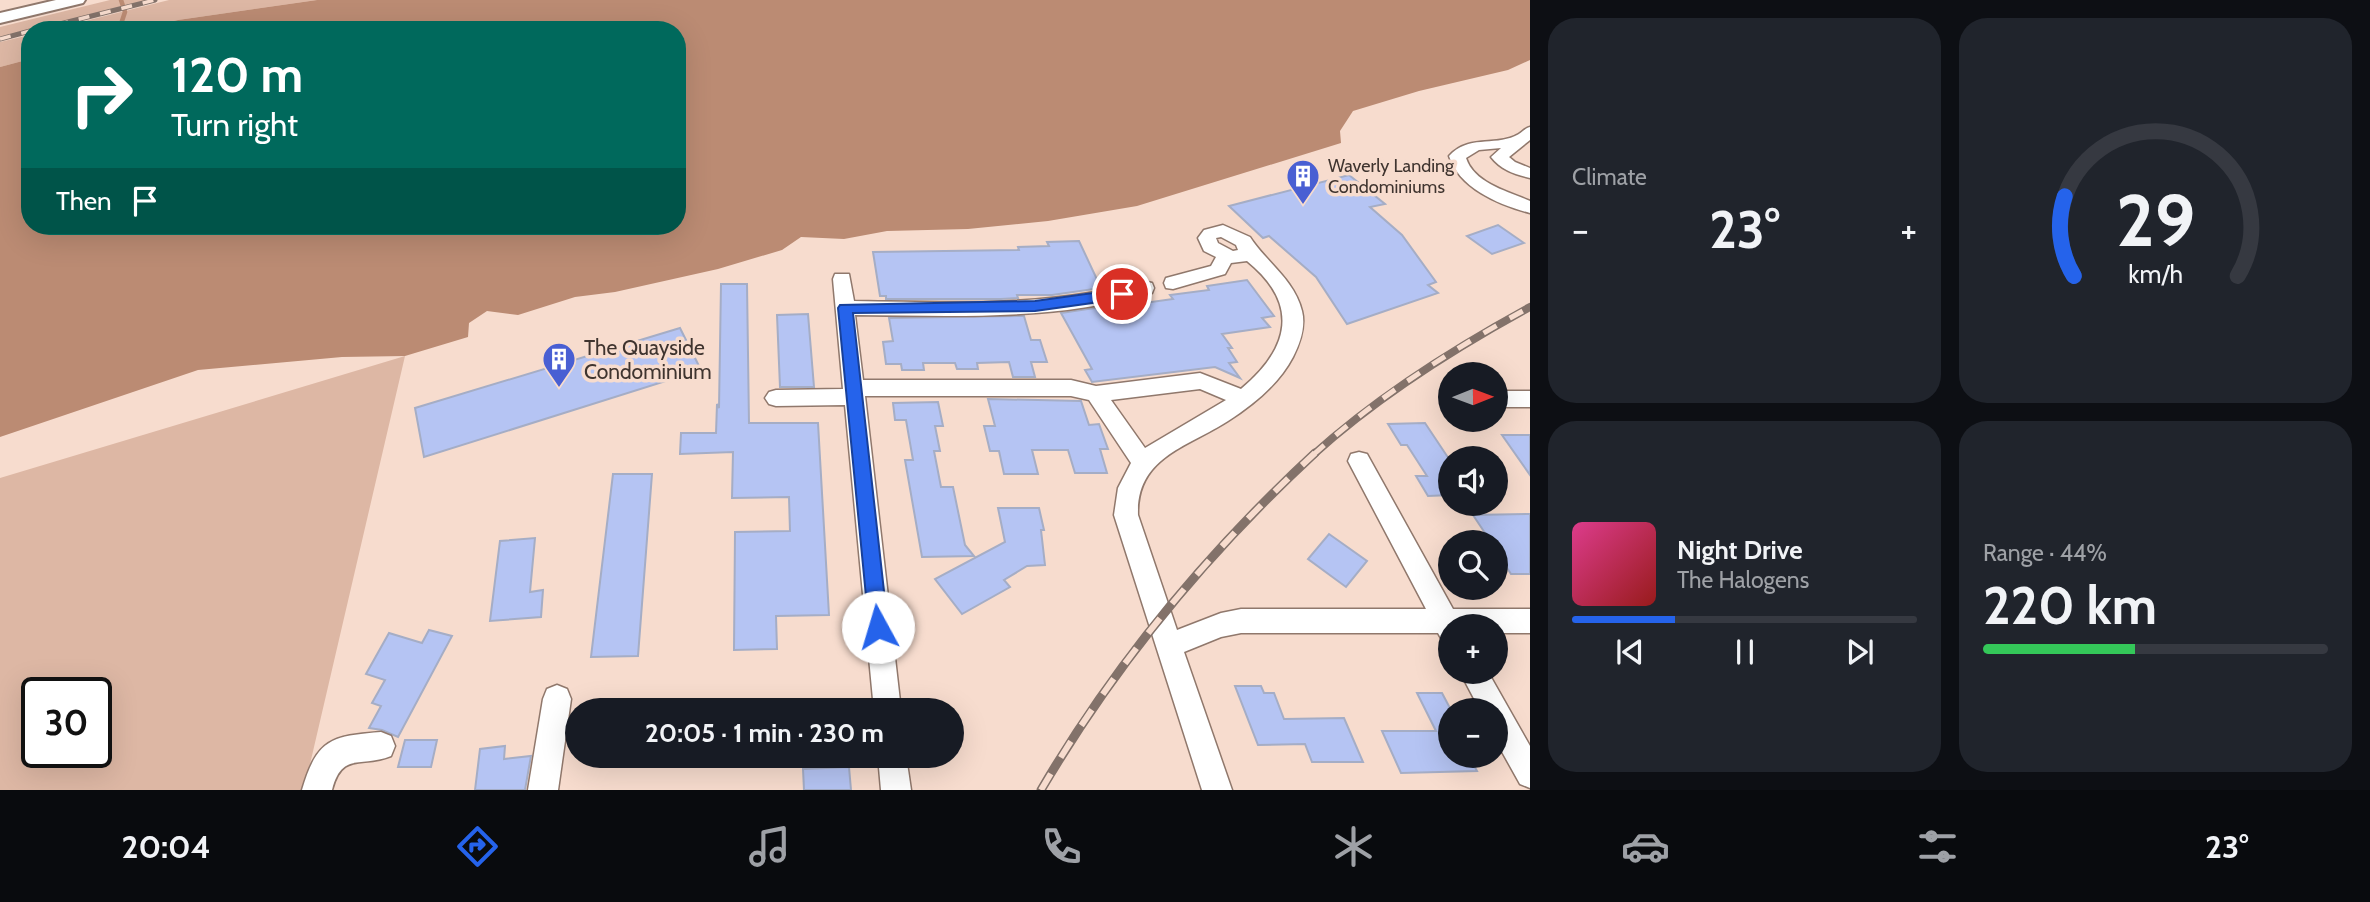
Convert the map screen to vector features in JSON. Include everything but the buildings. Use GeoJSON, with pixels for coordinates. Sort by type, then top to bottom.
{"type":"FeatureCollection","features":[{"type":"Feature","properties":{"kind":"main road"},"geometry":{"type":"LineString","coordinates":[[0,18],[77,0]]}},
{"type":"Feature","properties":{"kind":"street"},"geometry":{"type":"LineString","coordinates":[[1523,136],[1499,157],[1509,166],[1530,173]]}},
{"type":"Feature","properties":{"kind":"street"},"geometry":{"type":"LineString","coordinates":[[1523,136],[1475,146],[1457,156],[1459,167],[1467,177],[1530,208]]}},
{"type":"Feature","properties":{"kind":"street"},"geometry":{"type":"LineString","coordinates":[[1173,283],[1218,270],[1236,254],[1262,263],[1281,285],[1292,306],[1294,331],[1287,351],[1276,366],[1242,400],[1208,423],[1156,451],[1132,479],[1125,497],[1126,515],[1217,790]]}},
{"type":"Feature","properties":{"kind":"street"},"geometry":{"type":"LineString","coordinates":[[842,279],[886,698]]}},
{"type":"Feature","properties":{"kind":"street"},"geometry":{"type":"LineString","coordinates":[[845,308],[1035,306],[1085,301],[1145,288]]}},
{"type":"Feature","properties":{"kind":"street"},"geometry":{"type":"LineString","coordinates":[[776,398],[854,393],[1071,388],[1096,394],[1200,381],[1224,389],[1242,400]]}},
{"type":"Feature","properties":{"kind":"street"},"geometry":{"type":"LineString","coordinates":[[1096,394],[1128,445],[1144,463]]}},
{"type":"Feature","properties":{"kind":"street"},"geometry":{"type":"LineString","coordinates":[[1508,399],[1530,399]]}},
{"type":"Feature","properties":{"kind":"street"},"geometry":{"type":"LineString","coordinates":[[1359,461],[1441,614]]}},
{"type":"Feature","properties":{"kind":"street"},"geometry":{"type":"LineString","coordinates":[[1170,645],[1222,625],[1241,621],[1438,627]]}},
{"type":"Feature","properties":{"kind":"street"},"geometry":{"type":"LineString","coordinates":[[1508,623],[1530,621]]}},
{"type":"Feature","properties":{"kind":"street"},"geometry":{"type":"LineString","coordinates":[[543,790],[557,699]]}},
{"type":"Feature","properties":{"kind":"street"},"geometry":{"type":"LineString","coordinates":[[1508,735],[1530,774]]}},
{"type":"Feature","properties":{"kind":"street"},"geometry":{"type":"LineString","coordinates":[[317,790],[327,761],[340,750],[381,746]]}},
{"type":"Feature","properties":{"kind":"street"},"geometry":{"type":"LineString","coordinates":[[893,768],[895,790]]}},
{"type":"Feature","properties":{"kind":"shaded area"},"geometry":{"type":"Polygon","coordinates":[[[110,0],[150,0],[65,21],[24,21],[110,0]]]}},
{"type":"Feature","properties":{"kind":"shaded area"},"geometry":{"type":"Polygon","coordinates":[[[169,0],[317,0],[174,21],[85,21],[169,0]]]}},
{"type":"Feature","properties":{"kind":"shaded area"},"geometry":{"type":"Polygon","coordinates":[[[317,0],[1530,0],[1530,60],[1508,70],[1419,91],[1353,111],[1340,131],[1341,143],[1137,206],[1048,221],[968,229],[887,231],[844,239],[801,237],[782,250],[718,269],[615,292],[575,297],[518,315],[487,311],[469,323],[468,337],[405,356],[342,357],[198,370],[0,437],[0,67],[21,61],[21,235],[686,235],[686,21],[174,21],[317,0]]]}},
{"type":"Feature","properties":{"kind":"shaded area"},"geometry":{"type":"Polygon","coordinates":[[[21,22],[21,32],[0,37],[0,27],[21,22]]]}},
{"type":"Feature","properties":{"kind":"shaded area"},"geometry":{"type":"Polygon","coordinates":[[[21,37],[21,61],[0,67],[0,42],[21,37]]]}},
{"type":"Feature","properties":{"kind":"shaded area"},"geometry":{"type":"Polygon","coordinates":[[[405,356],[304,790],[0,790],[0,478],[405,356]]]}},
{"type":"Feature","properties":{"kind":"waterway"},"geometry":{"type":"LineString","coordinates":[[121,0],[125,12],[122,21]]}},
{"type":"Feature","properties":{"kind":"railway"},"geometry":{"type":"LineString","coordinates":[[72,21],[155,0]]}},
{"type":"Feature","properties":{"kind":"railway"},"geometry":{"type":"LineString","coordinates":[[0,39],[21,33]]}},
{"type":"Feature","properties":{"kind":"railway"},"geometry":{"type":"LineString","coordinates":[[1313,455],[1390,393],[1530,307]]}},
{"type":"Feature","properties":{"kind":"railway"},"geometry":{"type":"LineString","coordinates":[[1041,790],[1100,698],[1166,611],[1237,530],[1315,453]]}},
{"type":"Feature","properties":{"kind":"place","name":"Waverly Landing Condominiums"},"geometry":{"type":"Point","coordinates":[1303,206]}},
{"type":"Feature","properties":{"kind":"place","name":"The Quayside Condominium"},"geometry":{"type":"Point","coordinates":[559,389]}},
{"type":"Feature","properties":{"kind":"route"},"geometry":{"type":"LineString","coordinates":[[878,627],[845,308],[1035,306],[1122,294]]}}]}
